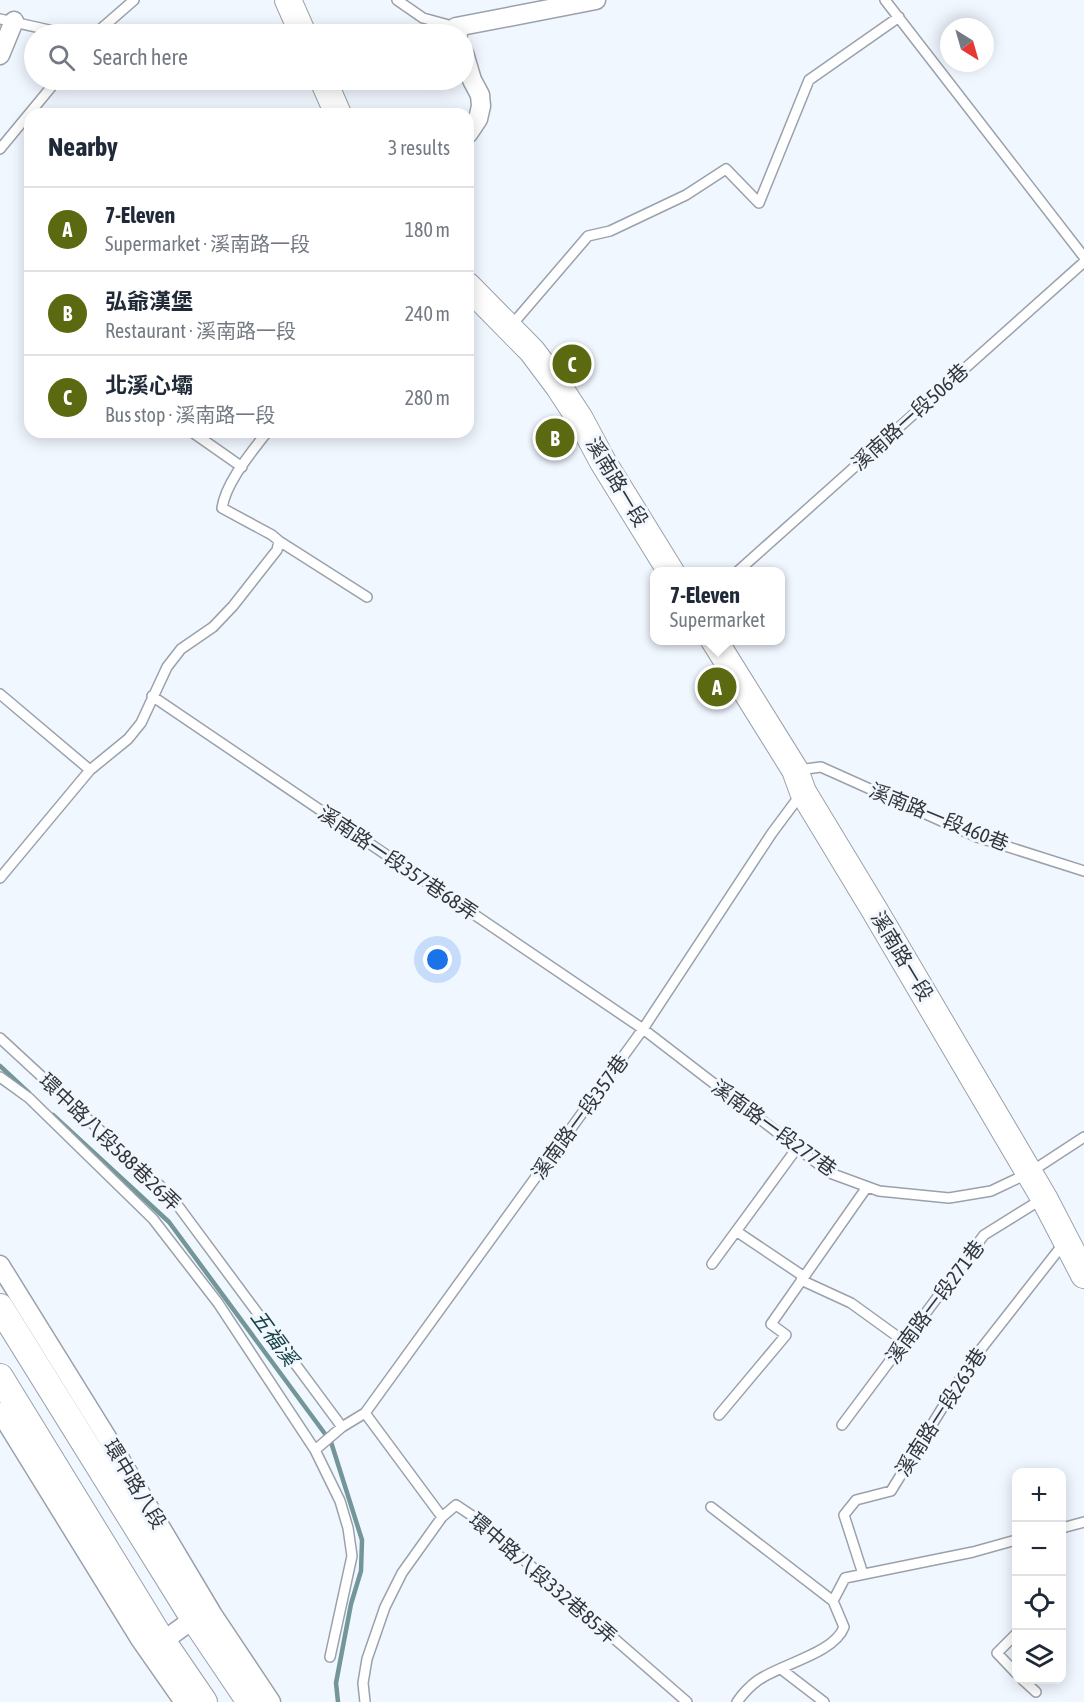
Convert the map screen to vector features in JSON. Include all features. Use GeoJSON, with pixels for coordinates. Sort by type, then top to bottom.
{"type":"FeatureCollection","features":[{"type":"Feature","properties":{"kind":"main road"},"geometry":{"type":"LineString","coordinates":[[288,0],[299,24]]}},
{"type":"Feature","properties":{"kind":"main road"},"geometry":{"type":"LineString","coordinates":[[327,90],[335,108]]}},
{"type":"Feature","properties":{"kind":"main road","name":"溪南路一段"},"geometry":{"type":"LineString","coordinates":[[474,292],[532,351],[575,411],[603,462],[668,567]]}},
{"type":"Feature","properties":{"kind":"main road","name":"溪南路一段"},"geometry":{"type":"LineString","coordinates":[[717,645],[1044,1198],[1084,1275]]}},
{"type":"Feature","properties":{"kind":"main road","name":"環中路八段"},"geometry":{"type":"LineString","coordinates":[[0,1307],[201,1613],[250,1702]]}},
{"type":"Feature","properties":{"kind":"main road"},"geometry":{"type":"LineString","coordinates":[[0,1377],[156,1646],[204,1702]]}},
{"type":"Feature","properties":{"kind":"street"},"geometry":{"type":"LineString","coordinates":[[474,27],[596,0]]}},
{"type":"Feature","properties":{"kind":"street"},"geometry":{"type":"LineString","coordinates":[[0,55],[7,20]]}},
{"type":"Feature","properties":{"kind":"street"},"geometry":{"type":"LineString","coordinates":[[474,84],[480,94],[481,106],[474,124]]}},
{"type":"Feature","properties":{"kind":"street","name":"環中路八段"},"geometry":{"type":"LineString","coordinates":[[0,1264],[108,1439],[201,1613],[271,1702]]}},
{"type":"Feature","properties":{"kind":"street"},"geometry":{"type":"LineString","coordinates":[[0,1412],[156,1646],[184,1702]]}},
{"type":"Feature","properties":{"kind":"street"},"geometry":{"type":"LineString","coordinates":[[156,1646],[201,1613]]}},
{"type":"Feature","properties":{"kind":"lane"},"geometry":{"type":"LineString","coordinates":[[106,24],[134,0]]}},
{"type":"Feature","properties":{"kind":"lane"},"geometry":{"type":"LineString","coordinates":[[397,0],[423,18],[439,24]]}},
{"type":"Feature","properties":{"kind":"lane"},"geometry":{"type":"LineString","coordinates":[[885,0],[1084,257]]}},
{"type":"Feature","properties":{"kind":"lane"},"geometry":{"type":"LineString","coordinates":[[510,327],[588,236],[610,231],[686,195],[726,169],[759,203],[808,80],[899,16]]}},
{"type":"Feature","properties":{"kind":"lane"},"geometry":{"type":"LineString","coordinates":[[7,20],[24,24]]}},
{"type":"Feature","properties":{"kind":"lane"},"geometry":{"type":"LineString","coordinates":[[34,108],[49,90]]}},
{"type":"Feature","properties":{"kind":"lane"},"geometry":{"type":"LineString","coordinates":[[0,149],[24,120]]}},
{"type":"Feature","properties":{"kind":"lane","name":"溪南路一段506巷"},"geometry":{"type":"LineString","coordinates":[[743,567],[1084,262]]}},
{"type":"Feature","properties":{"kind":"lane"},"geometry":{"type":"LineString","coordinates":[[201,438],[242,467]]}},
{"type":"Feature","properties":{"kind":"lane"},"geometry":{"type":"LineString","coordinates":[[263,438],[224,494],[222,508],[367,597]]}},
{"type":"Feature","properties":{"kind":"lane"},"geometry":{"type":"LineString","coordinates":[[0,878],[90,770],[128,739],[141,723],[167,667],[182,649],[213,627],[233,606],[277,550],[279,541]]}},
{"type":"Feature","properties":{"kind":"lane"},"geometry":{"type":"LineString","coordinates":[[0,694],[90,770]]}},
{"type":"Feature","properties":{"kind":"lane","name":"溪南路一段357巷68弄"},"geometry":{"type":"LineString","coordinates":[[152,696],[643,1029]]}},
{"type":"Feature","properties":{"kind":"lane","name":"溪南路一段460巷"},"geometry":{"type":"LineString","coordinates":[[799,781],[821,767],[977,837],[1084,871]]}},
{"type":"Feature","properties":{"kind":"lane","name":"溪南路一段357巷"},"geometry":{"type":"LineString","coordinates":[[316,1449],[341,1427],[365,1413],[643,1029],[772,833],[799,781]]}},
{"type":"Feature","properties":{"kind":"lane","name":"溪南路一段277巷"},"geometry":{"type":"LineString","coordinates":[[643,1029],[830,1173],[879,1191],[949,1198],[991,1191],[1029,1173],[1084,1137]]}},
{"type":"Feature","properties":{"kind":"lane","name":"環中路八段588巷26弄"},"geometry":{"type":"LineString","coordinates":[[0,1038],[170,1196],[341,1427]]}},
{"type":"Feature","properties":{"kind":"lane"},"geometry":{"type":"LineString","coordinates":[[0,1077],[29,1098],[153,1219],[218,1303],[316,1449],[340,1501],[348,1528],[352,1556],[330,1657]]}},
{"type":"Feature","properties":{"kind":"lane"},"geometry":{"type":"LineString","coordinates":[[712,1264],[797,1148]]}},
{"type":"Feature","properties":{"kind":"lane"},"geometry":{"type":"LineString","coordinates":[[719,1415],[786,1335],[771,1324],[867,1187]]}},
{"type":"Feature","properties":{"kind":"lane","name":"溪南路一段271巷"},"geometry":{"type":"LineString","coordinates":[[842,1425],[984,1235],[1044,1198]]}},
{"type":"Feature","properties":{"kind":"lane"},"geometry":{"type":"LineString","coordinates":[[736,1231],[802,1278],[852,1303],[904,1342]]}},
{"type":"Feature","properties":{"kind":"lane","name":"溪南路一段263巷"},"geometry":{"type":"LineString","coordinates":[[864,1574],[844,1515],[856,1500],[891,1491],[970,1363],[1065,1242]]}},
{"type":"Feature","properties":{"kind":"lane","name":"環中路八段332巷85弄"},"geometry":{"type":"LineString","coordinates":[[365,1413],[442,1517],[456,1505],[477,1519],[687,1702]]}},
{"type":"Feature","properties":{"kind":"lane"},"geometry":{"type":"LineString","coordinates":[[711,1507],[833,1601],[844,1627],[841,1636],[829,1645],[756,1681],[737,1702]]}},
{"type":"Feature","properties":{"kind":"lane"},"geometry":{"type":"LineString","coordinates":[[365,1702],[363,1683],[367,1659],[385,1607],[402,1573],[442,1517]]}},
{"type":"Feature","properties":{"kind":"lane"},"geometry":{"type":"LineString","coordinates":[[1066,1527],[1084,1522]]}},
{"type":"Feature","properties":{"kind":"lane"},"geometry":{"type":"LineString","coordinates":[[833,1601],[845,1578],[973,1552],[1012,1541]]}},
{"type":"Feature","properties":{"kind":"lane"},"geometry":{"type":"LineString","coordinates":[[1012,1639],[997,1653],[1012,1668]]}},
{"type":"Feature","properties":{"kind":"lane"},"geometry":{"type":"LineString","coordinates":[[781,1669],[824,1702]]}},
{"type":"Feature","properties":{"kind":"lane"},"geometry":{"type":"LineString","coordinates":[[1027,1684],[1036,1692]]}},
{"type":"Feature","properties":{"kind":"waterway","name":"五福溪"},"geometry":{"type":"LineString","coordinates":[[0,1066],[29,1093]]}},
{"type":"Feature","properties":{"kind":"waterway","name":"五福溪"},"geometry":{"type":"LineString","coordinates":[[53,1115],[169,1222],[331,1442],[362,1540],[361,1571],[351,1604],[336,1683],[338,1702]]}},
{"type":"Feature","properties":{"kind":"place","name":"北溪心壩"},"geometry":{"type":"Point","coordinates":[572,364]}},
{"type":"Feature","properties":{"kind":"place","name":"弘爺漢堡"},"geometry":{"type":"Point","coordinates":[555,438]}},
{"type":"Feature","properties":{"kind":"place","name":"7-Eleven"},"geometry":{"type":"Point","coordinates":[717,687]}}]}
